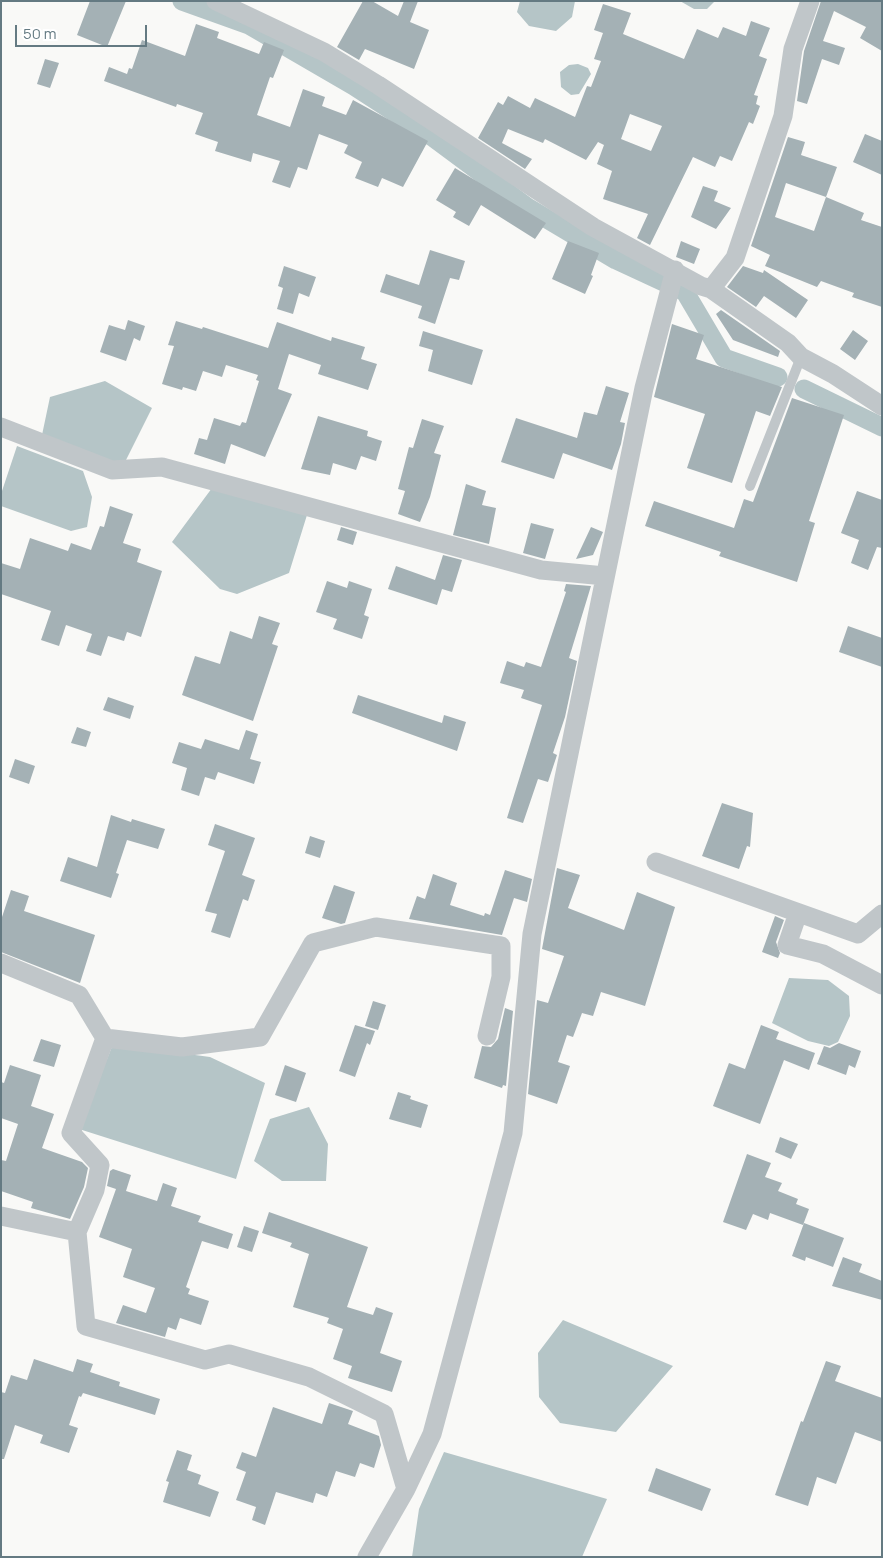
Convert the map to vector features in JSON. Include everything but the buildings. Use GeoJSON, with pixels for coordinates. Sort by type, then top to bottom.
{"type":"FeatureCollection","features":[{"type":"Feature","properties":{"kind":"street"},"geometry":{"type":"LineString","coordinates":[[216,1],[324,52],[378,85],[593,227],[676,270],[701,286],[711,289],[788,343],[801,357],[833,374],[882,406]]}},
{"type":"Feature","properties":{"kind":"street"},"geometry":{"type":"LineString","coordinates":[[711,289],[735,258],[783,116],[793,49],[810,1]]}},
{"type":"Feature","properties":{"kind":"street"},"geometry":{"type":"LineString","coordinates":[[367,1557],[406,1489],[432,1434],[513,1133],[532,934],[644,388],[676,270]]}},
{"type":"Feature","properties":{"kind":"street"},"geometry":{"type":"LineString","coordinates":[[1,427],[112,470],[162,467],[541,570],[605,576]]}},
{"type":"Feature","properties":{"kind":"street"},"geometry":{"type":"LineString","coordinates":[[656,862],[858,934],[882,914]]}},
{"type":"Feature","properties":{"kind":"street"},"geometry":{"type":"LineString","coordinates":[[798,913],[787,944],[823,954],[882,985]]}},
{"type":"Feature","properties":{"kind":"street"},"geometry":{"type":"LineString","coordinates":[[105,1038],[182,1047],[260,1037],[313,943],[376,927],[501,946],[501,976],[487,1036]]}},
{"type":"Feature","properties":{"kind":"street"},"geometry":{"type":"LineString","coordinates":[[1,963],[79,995],[105,1038]]}},
{"type":"Feature","properties":{"kind":"street"},"geometry":{"type":"LineString","coordinates":[[105,1038],[71,1133],[100,1165],[95,1190],[77,1232],[86,1326],[205,1360],[229,1354],[310,1377],[384,1414],[406,1489]]}},
{"type":"Feature","properties":{"kind":"street"},"geometry":{"type":"LineString","coordinates":[[1,1216],[77,1232]]}},
{"type":"Feature","properties":{"kind":"lane"},"geometry":{"type":"LineString","coordinates":[[750,486],[801,357]]}},
{"type":"Feature","properties":{"kind":"shaded area"},"geometry":{"type":"Polygon","coordinates":[[[520,1],[575,1],[572,17],[556,31],[529,26],[517,12],[520,1]]]}},
{"type":"Feature","properties":{"kind":"shaded area"},"geometry":{"type":"Polygon","coordinates":[[[680,1],[715,1],[707,9],[694,9],[680,1]]]}},
{"type":"Feature","properties":{"kind":"shaded area"},"geometry":{"type":"Polygon","coordinates":[[[578,64],[588,68],[591,74],[579,94],[571,95],[561,87],[560,72],[569,65],[578,64]]]}},
{"type":"Feature","properties":{"kind":"shaded area"},"geometry":{"type":"Polygon","coordinates":[[[105,381],[152,408],[124,464],[96,462],[42,435],[50,397],[105,381]]]}},
{"type":"Feature","properties":{"kind":"shaded area"},"geometry":{"type":"Polygon","coordinates":[[[17,446],[83,471],[92,497],[87,527],[71,531],[1,506],[1,494],[17,446]]]}},
{"type":"Feature","properties":{"kind":"shaded area"},"geometry":{"type":"Polygon","coordinates":[[[212,488],[307,515],[289,573],[237,594],[220,589],[172,542],[212,488]]]}},
{"type":"Feature","properties":{"kind":"shaded area"},"geometry":{"type":"Polygon","coordinates":[[[789,978],[828,980],[849,996],[850,1016],[838,1042],[829,1046],[808,1041],[772,1023],[789,978]]]}},
{"type":"Feature","properties":{"kind":"shaded area"},"geometry":{"type":"Polygon","coordinates":[[[113,1044],[210,1057],[265,1083],[236,1179],[79,1129],[113,1044]]]}},
{"type":"Feature","properties":{"kind":"shaded area"},"geometry":{"type":"Polygon","coordinates":[[[309,1107],[328,1144],[326,1181],[282,1181],[254,1161],[270,1119],[309,1107]]]}},
{"type":"Feature","properties":{"kind":"shaded area"},"geometry":{"type":"Polygon","coordinates":[[[563,1320],[673,1366],[616,1432],[560,1423],[539,1397],[538,1353],[563,1320]]]}},
{"type":"Feature","properties":{"kind":"shaded area"},"geometry":{"type":"Polygon","coordinates":[[[444,1452],[607,1499],[582,1557],[412,1557],[419,1509],[444,1452]]]}},
{"type":"Feature","properties":{"kind":"waterway"},"geometry":{"type":"LineString","coordinates":[[182,1],[249,25],[354,86],[434,138],[527,207],[616,260],[685,292],[724,358],[778,377]]}},
{"type":"Feature","properties":{"kind":"waterway"},"geometry":{"type":"LineString","coordinates":[[804,389],[882,427]]}}]}
